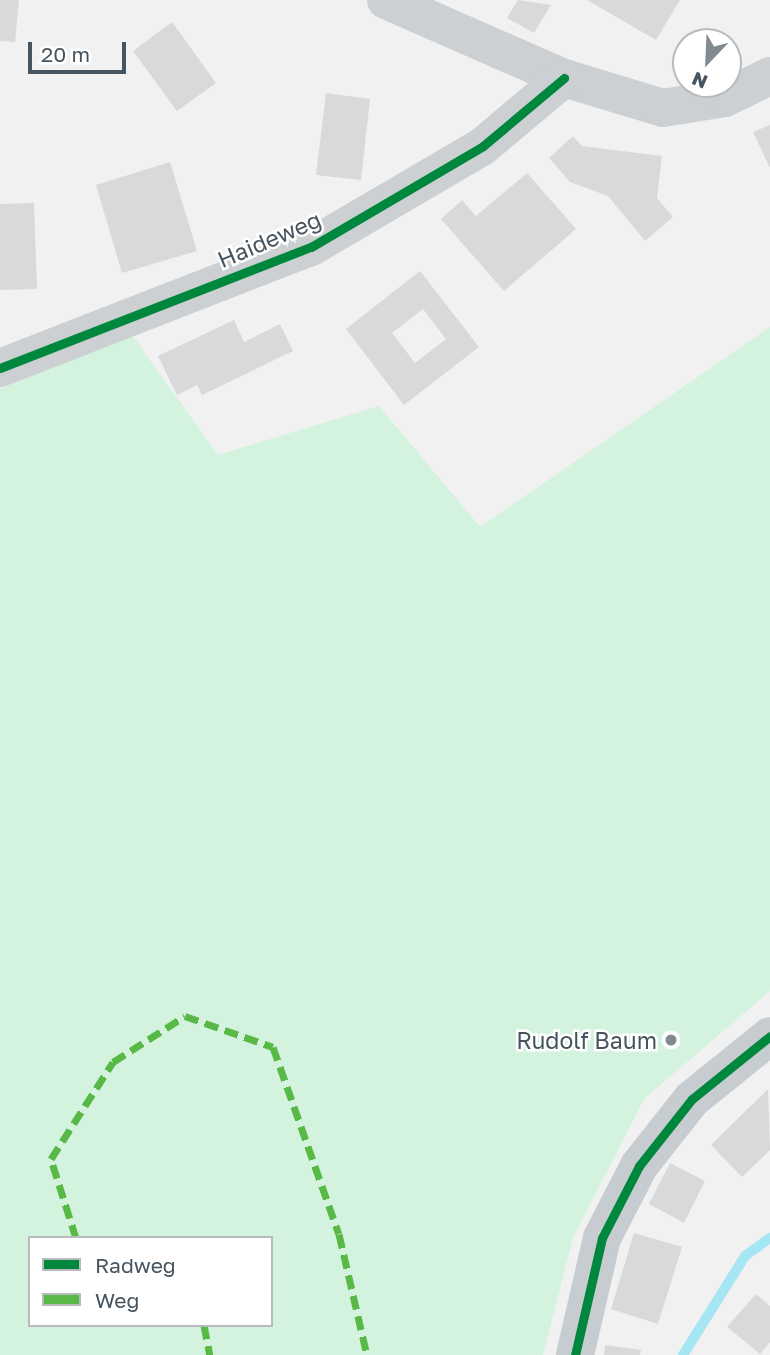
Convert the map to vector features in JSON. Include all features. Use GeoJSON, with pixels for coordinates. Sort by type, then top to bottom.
{"type":"FeatureCollection","features":[{"type":"Feature","properties":{"kind":"main road"},"geometry":{"type":"LineString","coordinates":[[575,1355],[593,1264],[639,1166],[692,1099],[770,1036]]}},
{"type":"Feature","properties":{"kind":"street"},"geometry":{"type":"LineString","coordinates":[[386,0],[564,78],[663,108],[725,98],[770,76]]}},
{"type":"Feature","properties":{"kind":"street","name":"Haideweg"},"geometry":{"type":"LineString","coordinates":[[0,368],[311,247],[483,146],[564,78]]}},
{"type":"Feature","properties":{"kind":"green space"},"geometry":{"type":"Polygon","coordinates":[[[770,327],[770,991],[644,1099],[573,1238],[543,1355],[0,1355],[0,389],[132,335],[218,455],[379,406],[480,527],[770,327]]]}},
{"type":"Feature","properties":{"kind":"building"},"geometry":{"type":"Polygon","coordinates":[[[0,0],[19,0],[15,42],[0,41],[0,0]]]}},
{"type":"Feature","properties":{"kind":"building"},"geometry":{"type":"Polygon","coordinates":[[[518,0],[551,5],[534,33],[507,18],[518,0]]]}},
{"type":"Feature","properties":{"kind":"building"},"geometry":{"type":"Polygon","coordinates":[[[587,0],[680,0],[656,40],[587,0]]]}},
{"type":"Feature","properties":{"kind":"building"},"geometry":{"type":"Polygon","coordinates":[[[172,22],[216,83],[177,111],[133,51],[172,22]]]}},
{"type":"Feature","properties":{"kind":"building"},"geometry":{"type":"Polygon","coordinates":[[[326,93],[370,99],[361,180],[316,175],[326,93]]]}},
{"type":"Feature","properties":{"kind":"building"},"geometry":{"type":"Polygon","coordinates":[[[770,125],[770,168],[753,132],[770,125]]]}},
{"type":"Feature","properties":{"kind":"building"},"geometry":{"type":"Polygon","coordinates":[[[573,136],[582,146],[662,156],[657,198],[673,217],[645,241],[608,196],[570,182],[549,158],[573,136]]]}},
{"type":"Feature","properties":{"kind":"building"},"geometry":{"type":"Polygon","coordinates":[[[170,162],[197,251],[122,273],[96,185],[170,162]]]}},
{"type":"Feature","properties":{"kind":"building"},"geometry":{"type":"Polygon","coordinates":[[[527,173],[576,229],[504,291],[441,219],[462,200],[476,216],[527,173]]]}},
{"type":"Feature","properties":{"kind":"building"},"geometry":{"type":"Polygon","coordinates":[[[34,203],[37,289],[0,290],[0,204],[34,203]]]}},
{"type":"Feature","properties":{"kind":"building"},"geometry":{"type":"Polygon","coordinates":[[[420,271],[479,347],[404,405],[346,329],[420,271]],[[423,309],[392,333],[415,363],[446,339],[423,309]]]}},
{"type":"Feature","properties":{"kind":"building"},"geometry":{"type":"Polygon","coordinates":[[[234,320],[244,342],[280,324],[293,351],[202,395],[197,385],[177,395],[158,356],[234,320]]]}},
{"type":"Feature","properties":{"kind":"building"},"geometry":{"type":"Polygon","coordinates":[[[768,1089],[770,1150],[742,1177],[711,1145],[768,1089]]]}},
{"type":"Feature","properties":{"kind":"building"},"geometry":{"type":"Polygon","coordinates":[[[670,1163],[705,1181],[684,1223],[649,1204],[670,1163]]]}},
{"type":"Feature","properties":{"kind":"building"},"geometry":{"type":"Polygon","coordinates":[[[634,1233],[682,1247],[658,1324],[611,1309],[634,1233]]]}},
{"type":"Feature","properties":{"kind":"building"},"geometry":{"type":"Polygon","coordinates":[[[756,1294],[770,1306],[770,1342],[760,1354],[727,1327],[756,1294]]]}},
{"type":"Feature","properties":{"kind":"building"},"geometry":{"type":"Polygon","coordinates":[[[605,1345],[641,1350],[640,1355],[604,1355],[605,1345]]]}},
{"type":"Feature","properties":{"kind":"waterway"},"geometry":{"type":"LineString","coordinates":[[683,1355],[745,1256],[770,1238]]}},
{"type":"Feature","properties":{"kind":"marked path"},"geometry":{"type":"LineString","coordinates":[[75,1236],[51,1159],[113,1062],[185,1016],[273,1047],[339,1234],[367,1355]]}},
{"type":"Feature","properties":{"kind":"marked path"},"geometry":{"type":"LineString","coordinates":[[204,1327],[210,1355]]}},
{"type":"Feature","properties":{"kind":"cycle path"},"geometry":{"type":"LineString","coordinates":[[0,368],[311,247],[483,146],[564,78]]}},
{"type":"Feature","properties":{"kind":"cycle path"},"geometry":{"type":"LineString","coordinates":[[575,1355],[602,1238],[639,1166],[692,1099],[770,1036]]}},
{"type":"Feature","properties":{"kind":"place","name":"Rudolf Baum"},"geometry":{"type":"Point","coordinates":[671,1040]}}]}
